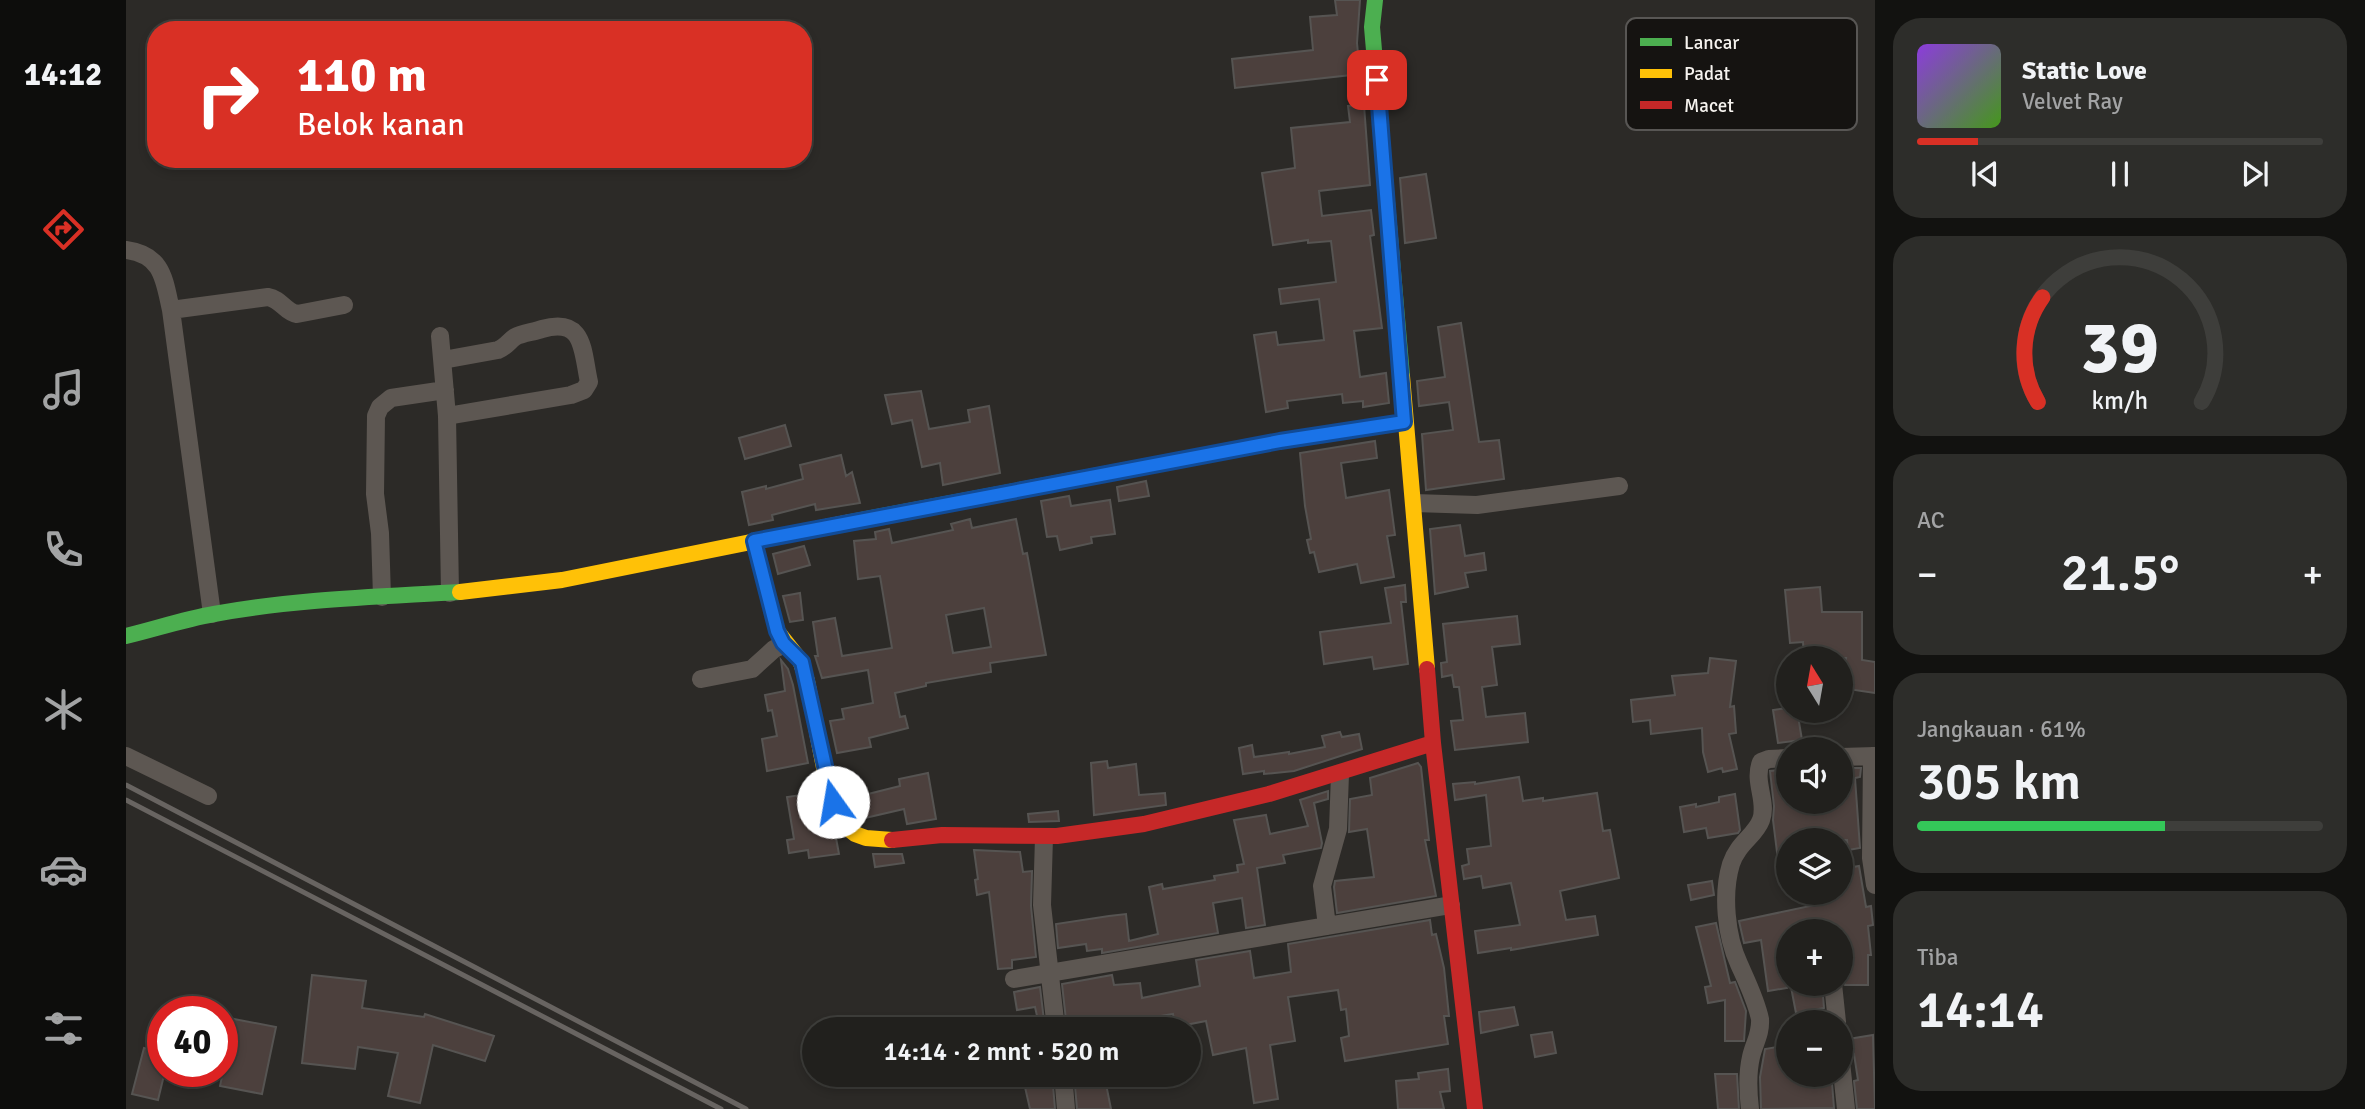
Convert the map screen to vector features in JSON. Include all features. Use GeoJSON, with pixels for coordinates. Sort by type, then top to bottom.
{"type":"FeatureCollection","features":[{"type":"Feature","properties":{"kind":"street"},"geometry":{"type":"LineString","coordinates":[[1375,0],[1372,27],[1404,422],[1414,503],[1416,557],[1433,743],[1475,1109]]}},
{"type":"Feature","properties":{"kind":"street"},"geometry":{"type":"LineString","coordinates":[[126,250],[151,257],[161,272],[172,310],[212,614]]}},
{"type":"Feature","properties":{"kind":"street"},"geometry":{"type":"LineString","coordinates":[[172,310],[268,298],[274,298],[291,313],[297,314],[344,306]]}},
{"type":"Feature","properties":{"kind":"street"},"geometry":{"type":"LineString","coordinates":[[443,360],[498,350],[515,337],[562,326],[574,330],[579,336],[589,382],[584,390],[571,395],[447,416]]}},
{"type":"Feature","properties":{"kind":"street"},"geometry":{"type":"LineString","coordinates":[[440,336],[447,416],[450,593]]}},
{"type":"Feature","properties":{"kind":"street"},"geometry":{"type":"LineString","coordinates":[[382,597],[380,533],[375,494],[376,416],[380,407],[391,398],[444,390]]}},
{"type":"Feature","properties":{"kind":"street"},"geometry":{"type":"LineString","coordinates":[[126,636],[212,614],[307,601],[481,591],[562,580],[1280,441],[1404,422]]}},
{"type":"Feature","properties":{"kind":"street"},"geometry":{"type":"LineString","coordinates":[[1414,503],[1477,505],[1619,486]]}},
{"type":"Feature","properties":{"kind":"street"},"geometry":{"type":"LineString","coordinates":[[754,541],[777,631],[802,662],[830,789],[839,817],[857,836],[889,839],[959,835],[1044,837],[1158,822],[1224,808],[1433,743]]}},
{"type":"Feature","properties":{"kind":"street"},"geometry":{"type":"LineString","coordinates":[[701,679],[752,668],[774,649],[785,644]]}},
{"type":"Feature","properties":{"kind":"street"},"geometry":{"type":"LineString","coordinates":[[126,756],[208,796]]}},
{"type":"Feature","properties":{"kind":"street"},"geometry":{"type":"LineString","coordinates":[[1853,757],[1873,756],[1871,858],[1875,885]]}},
{"type":"Feature","properties":{"kind":"street"},"geometry":{"type":"LineString","coordinates":[[1750,1109],[1748,1069],[1761,1031],[1760,1019],[1731,941],[1727,881],[1735,854],[1762,819],[1758,770],[1761,762],[1776,759]]}},
{"type":"Feature","properties":{"kind":"street"},"geometry":{"type":"LineString","coordinates":[[1327,926],[1322,886],[1338,829],[1340,774]]}},
{"type":"Feature","properties":{"kind":"street"},"geometry":{"type":"LineString","coordinates":[[1044,837],[1042,905],[1054,1017]]}},
{"type":"Feature","properties":{"kind":"street"},"geometry":{"type":"LineString","coordinates":[[1014,979],[1451,905]]}},
{"type":"Feature","properties":{"kind":"street"},"geometry":{"type":"LineString","coordinates":[[1064,1087],[1066,1109]]}},
{"type":"Feature","properties":{"kind":"street"},"geometry":{"type":"LineString","coordinates":[[1844,1087],[1846,1109]]}},
{"type":"Feature","properties":{"kind":"building"},"geometry":{"type":"Polygon","coordinates":[[[1335,0],[1360,0],[1357,43],[1360,74],[1235,88],[1232,59],[1313,50],[1310,17],[1337,15],[1335,0]]]}},
{"type":"Feature","properties":{"kind":"building"},"geometry":{"type":"Polygon","coordinates":[[[1364,105],[1370,185],[1319,191],[1322,216],[1371,210],[1374,235],[1370,236],[1382,328],[1354,331],[1360,377],[1386,373],[1389,403],[1363,407],[1363,401],[1343,403],[1342,394],[1287,401],[1288,408],[1266,412],[1254,335],[1276,332],[1278,345],[1324,340],[1319,299],[1281,304],[1279,289],[1336,282],[1331,241],[1308,243],[1308,240],[1273,245],[1262,173],[1295,168],[1291,128],[1350,122],[1348,106],[1364,105]]]}},
{"type":"Feature","properties":{"kind":"building"},"geometry":{"type":"Polygon","coordinates":[[[1426,174],[1436,238],[1405,243],[1400,178],[1426,174]]]}},
{"type":"Feature","properties":{"kind":"building"},"geometry":{"type":"Polygon","coordinates":[[[1461,323],[1479,442],[1499,440],[1504,479],[1426,490],[1422,434],[1453,430],[1449,402],[1419,406],[1417,381],[1445,377],[1438,327],[1461,323]]]}},
{"type":"Feature","properties":{"kind":"building"},"geometry":{"type":"Polygon","coordinates":[[[921,391],[929,429],[970,422],[968,410],[989,406],[1000,473],[943,485],[940,463],[922,467],[912,420],[892,424],[885,395],[921,391]]]}},
{"type":"Feature","properties":{"kind":"building"},"geometry":{"type":"Polygon","coordinates":[[[785,425],[791,446],[745,459],[739,438],[785,425]]]}},
{"type":"Feature","properties":{"kind":"building"},"geometry":{"type":"Polygon","coordinates":[[[1375,441],[1377,458],[1341,463],[1346,498],[1389,490],[1395,535],[1387,536],[1394,577],[1361,583],[1357,564],[1319,572],[1314,552],[1310,553],[1307,540],[1311,539],[1300,453],[1375,441]]]}},
{"type":"Feature","properties":{"kind":"building"},"geometry":{"type":"Polygon","coordinates":[[[841,455],[846,476],[852,472],[860,503],[816,510],[815,504],[772,515],[773,520],[749,525],[742,492],[803,479],[800,465],[841,455]]]}},
{"type":"Feature","properties":{"kind":"building"},"geometry":{"type":"Polygon","coordinates":[[[1146,481],[1149,496],[1119,501],[1117,487],[1146,481]]]}},
{"type":"Feature","properties":{"kind":"building"},"geometry":{"type":"Polygon","coordinates":[[[1069,496],[1071,506],[1110,500],[1115,534],[1091,537],[1092,543],[1060,550],[1057,536],[1047,537],[1041,501],[1069,496]]]}},
{"type":"Feature","properties":{"kind":"building"},"geometry":{"type":"Polygon","coordinates":[[[970,519],[972,528],[1016,519],[1023,554],[1027,553],[1046,655],[990,663],[991,672],[926,683],[926,686],[895,693],[900,717],[905,716],[908,728],[869,738],[871,747],[837,753],[830,721],[844,719],[842,709],[873,703],[868,670],[822,678],[815,656],[818,656],[813,622],[835,618],[842,656],[892,648],[880,576],[858,579],[854,541],[876,539],[875,532],[889,529],[892,543],[953,530],[951,524],[970,519]],[[984,608],[946,615],[953,653],[991,647],[984,608]]]}},
{"type":"Feature","properties":{"kind":"building"},"geometry":{"type":"Polygon","coordinates":[[[1460,525],[1465,556],[1484,553],[1486,570],[1465,573],[1468,587],[1435,594],[1430,529],[1460,525]]]}},
{"type":"Feature","properties":{"kind":"building"},"geometry":{"type":"Polygon","coordinates":[[[804,546],[810,565],[778,574],[773,554],[804,546]]]}},
{"type":"Feature","properties":{"kind":"building"},"geometry":{"type":"Polygon","coordinates":[[[1405,585],[1406,602],[1401,602],[1408,664],[1374,669],[1372,657],[1324,664],[1320,632],[1391,623],[1385,588],[1405,585]]]}},
{"type":"Feature","properties":{"kind":"building"},"geometry":{"type":"Polygon","coordinates":[[[1820,587],[1822,612],[1862,612],[1862,660],[1875,662],[1875,693],[1853,690],[1853,646],[1803,646],[1803,642],[1790,643],[1785,590],[1820,587]]]}},
{"type":"Feature","properties":{"kind":"building"},"geometry":{"type":"Polygon","coordinates":[[[800,593],[803,620],[790,622],[783,596],[800,593]]]}},
{"type":"Feature","properties":{"kind":"building"},"geometry":{"type":"Polygon","coordinates":[[[1517,616],[1520,644],[1492,647],[1497,685],[1482,687],[1486,717],[1525,713],[1528,742],[1455,750],[1451,721],[1463,720],[1459,687],[1454,687],[1452,675],[1442,677],[1441,663],[1447,662],[1443,624],[1517,616]]]}},
{"type":"Feature","properties":{"kind":"building"},"geometry":{"type":"Polygon","coordinates":[[[1710,658],[1736,661],[1730,707],[1734,706],[1736,733],[1729,734],[1737,769],[1723,772],[1722,768],[1708,772],[1703,752],[1702,728],[1651,734],[1650,720],[1633,722],[1631,700],[1675,695],[1672,676],[1708,673],[1710,658]]]}},
{"type":"Feature","properties":{"kind":"building"},"geometry":{"type":"Polygon","coordinates":[[[781,660],[788,669],[793,685],[808,763],[767,771],[762,739],[777,736],[772,710],[768,711],[765,695],[785,691],[781,660]]]}},
{"type":"Feature","properties":{"kind":"building"},"geometry":{"type":"Polygon","coordinates":[[[1773,710],[1776,710],[1776,723],[1799,723],[1802,737],[1777,737],[1773,710]]]}},
{"type":"Feature","properties":{"kind":"building"},"geometry":{"type":"Polygon","coordinates":[[[1340,732],[1342,737],[1359,734],[1362,749],[1294,771],[1243,774],[1239,748],[1252,745],[1254,757],[1289,754],[1325,747],[1322,736],[1340,732]]]}},
{"type":"Feature","properties":{"kind":"building"},"geometry":{"type":"Polygon","coordinates":[[[1107,761],[1108,768],[1136,764],[1139,795],[1165,793],[1166,805],[1094,815],[1091,763],[1107,761]]]}},
{"type":"Feature","properties":{"kind":"building"},"geometry":{"type":"Polygon","coordinates":[[[1418,763],[1421,767],[1429,840],[1425,840],[1436,896],[1337,913],[1335,881],[1374,877],[1367,829],[1349,832],[1350,799],[1372,795],[1370,778],[1418,763]]]}},
{"type":"Feature","properties":{"kind":"building"},"geometry":{"type":"Polygon","coordinates":[[[1853,768],[1861,768],[1860,777],[1855,778],[1860,848],[1853,849],[1853,828],[1776,828],[1776,844],[1770,771],[1776,770],[1776,814],[1853,814],[1853,768]]]}},
{"type":"Feature","properties":{"kind":"building"},"geometry":{"type":"Polygon","coordinates":[[[928,773],[936,819],[907,824],[904,809],[865,818],[860,796],[900,786],[899,779],[928,773]]]}},
{"type":"Feature","properties":{"kind":"building"},"geometry":{"type":"Polygon","coordinates":[[[1519,777],[1523,801],[1543,798],[1543,801],[1597,793],[1603,831],[1610,830],[1619,878],[1560,891],[1566,920],[1595,916],[1598,935],[1478,953],[1475,931],[1520,925],[1511,883],[1483,888],[1481,876],[1464,879],[1462,866],[1469,864],[1467,849],[1491,846],[1486,795],[1455,800],[1453,784],[1475,784],[1519,777]]]}},
{"type":"Feature","properties":{"kind":"building"},"geometry":{"type":"Polygon","coordinates":[[[1328,791],[1328,799],[1314,803],[1321,848],[1283,855],[1285,863],[1257,868],[1265,925],[1246,928],[1242,898],[1213,903],[1218,933],[1102,953],[1102,949],[1087,951],[1086,944],[1058,948],[1056,924],[1109,916],[1126,914],[1129,941],[1158,934],[1149,887],[1162,884],[1163,889],[1215,880],[1214,876],[1238,872],[1237,865],[1244,864],[1234,820],[1266,815],[1270,834],[1308,826],[1300,800],[1328,791]]]}},
{"type":"Feature","properties":{"kind":"building"},"geometry":{"type":"Polygon","coordinates":[[[814,793],[825,835],[833,834],[836,838],[839,854],[809,858],[808,850],[789,853],[787,840],[794,839],[787,797],[814,793]]]}},
{"type":"Feature","properties":{"kind":"building"},"geometry":{"type":"Polygon","coordinates":[[[1735,794],[1740,830],[1738,833],[1708,838],[1706,828],[1684,832],[1680,807],[1719,802],[1719,797],[1735,794]]]}},
{"type":"Feature","properties":{"kind":"building"},"geometry":{"type":"Polygon","coordinates":[[[1058,811],[1059,821],[1029,822],[1028,814],[1058,811]]]}},
{"type":"Feature","properties":{"kind":"building"},"geometry":{"type":"Polygon","coordinates":[[[974,850],[1020,852],[1023,872],[1032,871],[1031,906],[1036,957],[1012,960],[1012,968],[998,969],[989,892],[977,895],[974,850]]]}},
{"type":"Feature","properties":{"kind":"building"},"geometry":{"type":"Polygon","coordinates":[[[873,854],[902,854],[904,863],[875,867],[873,854]]]}},
{"type":"Feature","properties":{"kind":"building"},"geometry":{"type":"Polygon","coordinates":[[[1859,866],[1866,907],[1871,906],[1873,925],[1868,926],[1871,955],[1868,955],[1868,985],[1853,985],[1853,919],[1776,919],[1776,990],[1768,991],[1761,940],[1744,943],[1739,921],[1815,905],[1853,905],[1853,867],[1859,866]]]}},
{"type":"Feature","properties":{"kind":"building"},"geometry":{"type":"Polygon","coordinates":[[[1712,881],[1714,895],[1691,900],[1688,885],[1712,881]]]}},
{"type":"Feature","properties":{"kind":"building"},"geometry":{"type":"Polygon","coordinates":[[[1430,920],[1432,935],[1436,934],[1444,968],[1449,1016],[1444,1016],[1448,1044],[1345,1061],[1341,1038],[1349,1036],[1346,1009],[1341,1010],[1338,990],[1288,997],[1295,1041],[1270,1045],[1278,1099],[1254,1103],[1246,1048],[1213,1055],[1206,1021],[1201,1022],[1201,1017],[1173,1017],[1173,1014],[1155,1017],[1066,1017],[1062,984],[1112,975],[1114,985],[1140,983],[1142,998],[1200,986],[1196,960],[1250,951],[1254,978],[1291,972],[1288,944],[1430,920]]]}},
{"type":"Feature","properties":{"kind":"building"},"geometry":{"type":"Polygon","coordinates":[[[1716,923],[1730,983],[1735,982],[1746,1011],[1744,1041],[1725,1041],[1725,1000],[1708,1003],[1705,987],[1711,986],[1696,927],[1716,923]]]}},
{"type":"Feature","properties":{"kind":"building"},"geometry":{"type":"Polygon","coordinates":[[[312,975],[366,981],[362,1008],[424,1017],[425,1014],[494,1036],[485,1061],[433,1045],[420,1103],[388,1096],[398,1053],[358,1047],[355,1069],[302,1063],[312,975]]]}},
{"type":"Feature","properties":{"kind":"building"},"geometry":{"type":"Polygon","coordinates":[[[1040,987],[1044,1017],[1037,1017],[1035,1007],[1017,1010],[1014,992],[1040,987]]]}},
{"type":"Feature","properties":{"kind":"building"},"geometry":{"type":"Polygon","coordinates":[[[1793,996],[1823,996],[1824,1008],[1795,1010],[1793,996]]]}},
{"type":"Feature","properties":{"kind":"building"},"geometry":{"type":"Polygon","coordinates":[[[1514,1007],[1518,1025],[1481,1033],[1479,1012],[1514,1007]]]}},
{"type":"Feature","properties":{"kind":"building"},"geometry":{"type":"Polygon","coordinates":[[[238,1020],[276,1027],[262,1094],[225,1087],[238,1087],[238,1020]]]}},
{"type":"Feature","properties":{"kind":"building"},"geometry":{"type":"Polygon","coordinates":[[[1552,1032],[1556,1053],[1535,1057],[1531,1035],[1552,1032]]]}},
{"type":"Feature","properties":{"kind":"building"},"geometry":{"type":"Polygon","coordinates":[[[1873,1035],[1875,1109],[1857,1109],[1854,1081],[1858,1080],[1853,1038],[1873,1035]]]}},
{"type":"Feature","properties":{"kind":"building"},"geometry":{"type":"Polygon","coordinates":[[[1776,1047],[1776,1087],[1832,1087],[1834,1108],[1761,1109],[1760,1077],[1765,1049],[1776,1047]]]}},
{"type":"Feature","properties":{"kind":"building"},"geometry":{"type":"Polygon","coordinates":[[[144,1048],[147,1049],[147,1087],[161,1087],[158,1100],[132,1094],[144,1048]]]}},
{"type":"Feature","properties":{"kind":"building"},"geometry":{"type":"Polygon","coordinates":[[[1448,1069],[1450,1091],[1440,1092],[1444,1109],[1398,1109],[1396,1081],[1419,1079],[1418,1073],[1448,1069]]]}},
{"type":"Feature","properties":{"kind":"building"},"geometry":{"type":"Polygon","coordinates":[[[1715,1074],[1737,1074],[1739,1109],[1718,1109],[1715,1074]]]}},
{"type":"Feature","properties":{"kind":"building"},"geometry":{"type":"Polygon","coordinates":[[[1025,1087],[1053,1087],[1055,1109],[1030,1109],[1025,1087]]]}},
{"type":"Feature","properties":{"kind":"building"},"geometry":{"type":"Polygon","coordinates":[[[1075,1087],[1107,1087],[1111,1109],[1077,1109],[1075,1087]]]}},
{"type":"Feature","properties":{"kind":"railway"},"geometry":{"type":"LineString","coordinates":[[126,785],[746,1109]]}},
{"type":"Feature","properties":{"kind":"railway"},"geometry":{"type":"LineString","coordinates":[[126,800],[721,1109]]}},
{"type":"Feature","properties":{"kind":"traffic: fast"},"geometry":{"type":"LineString","coordinates":[[1375,0],[1372,27],[1402,376]]}},
{"type":"Feature","properties":{"kind":"traffic: fast"},"geometry":{"type":"LineString","coordinates":[[850,522],[1280,441],[1404,422]]}},
{"type":"Feature","properties":{"kind":"traffic: fast"},"geometry":{"type":"LineString","coordinates":[[126,636],[245,609],[337,599],[460,592]]}},
{"type":"Feature","properties":{"kind":"traffic: slow"},"geometry":{"type":"LineString","coordinates":[[1402,376],[1427,669]]}},
{"type":"Feature","properties":{"kind":"traffic: slow"},"geometry":{"type":"LineString","coordinates":[[460,592],[562,580],[850,522]]}},
{"type":"Feature","properties":{"kind":"traffic: slow"},"geometry":{"type":"LineString","coordinates":[[754,541],[777,631],[800,660],[807,681],[825,773],[837,814],[855,834],[866,838],[892,840]]}},
{"type":"Feature","properties":{"kind":"traffic: jam"},"geometry":{"type":"LineString","coordinates":[[1427,669],[1475,1109]]}},
{"type":"Feature","properties":{"kind":"traffic: jam"},"geometry":{"type":"LineString","coordinates":[[892,840],[942,835],[1057,836],[1144,824],[1269,794],[1433,743]]}},
{"type":"Feature","properties":{"kind":"route"},"geometry":{"type":"LineString","coordinates":[[833,802],[802,662],[783,643],[777,631],[754,541],[1280,441],[1404,422],[1377,80]]}}]}
